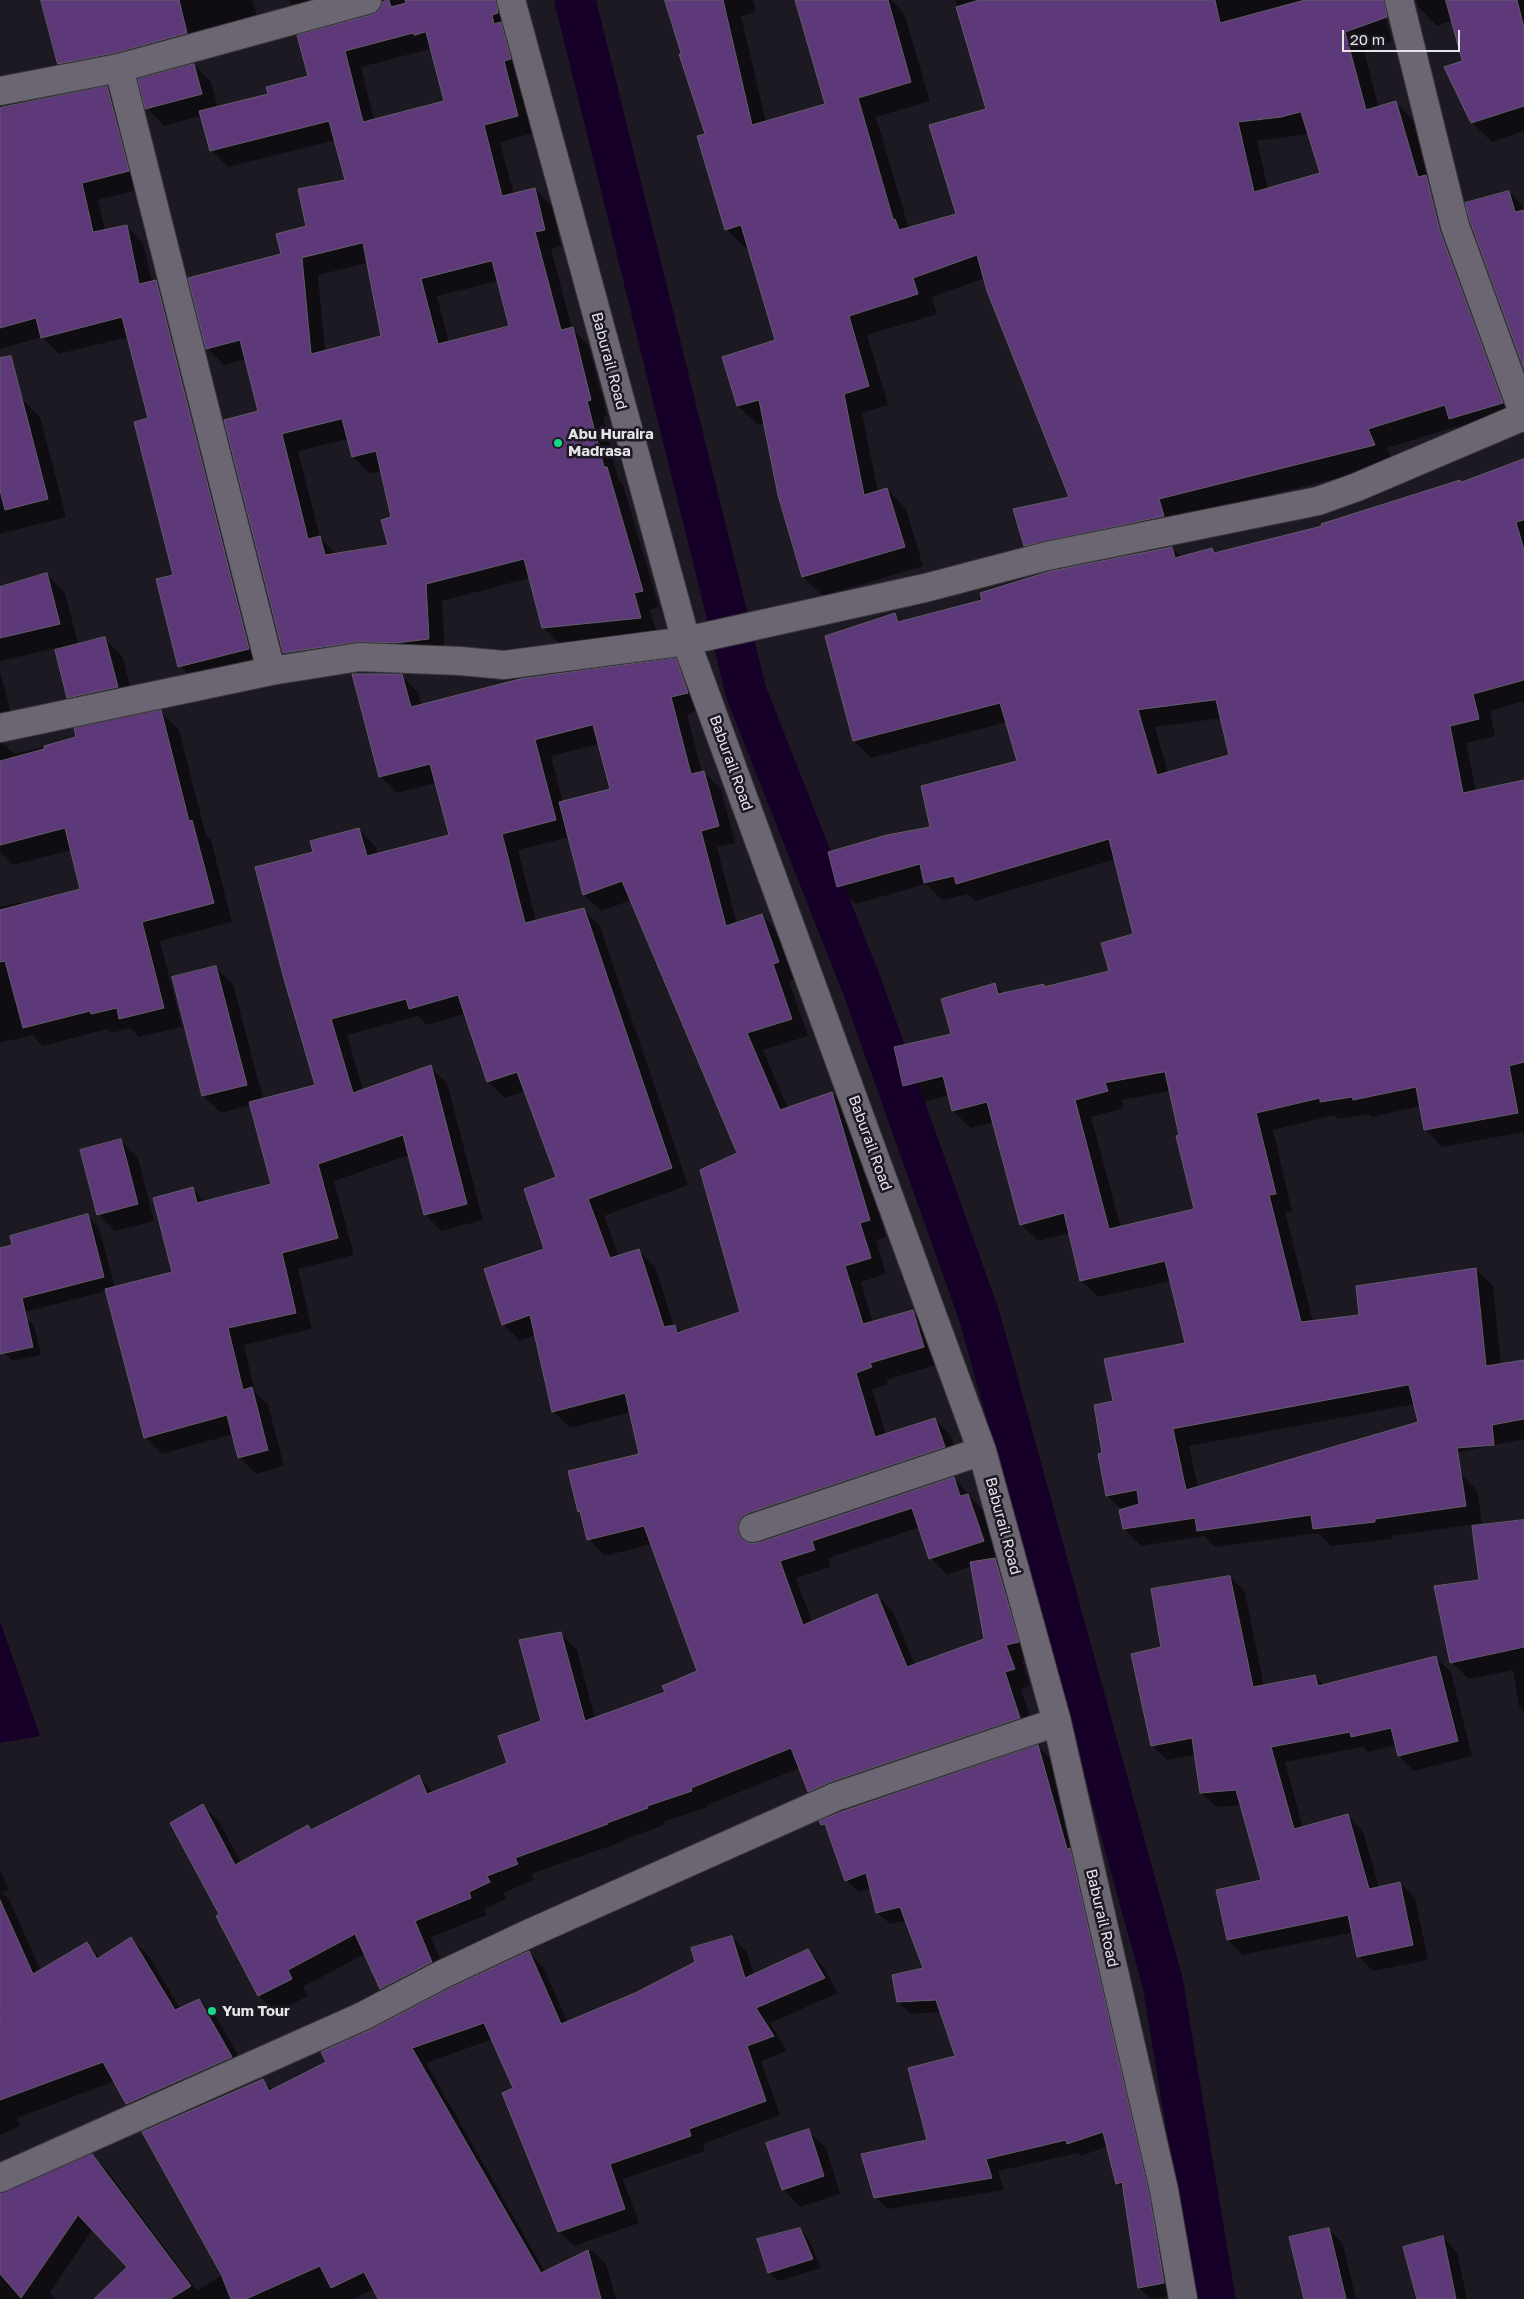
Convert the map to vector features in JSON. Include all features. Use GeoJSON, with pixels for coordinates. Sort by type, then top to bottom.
{"type":"FeatureCollection","features":[{"type":"Feature","properties":{"kind":"street"},"geometry":{"type":"LineString","coordinates":[[0,91],[119,68],[367,0]]}},
{"type":"Feature","properties":{"kind":"street","name":"Baburail Road"},"geometry":{"type":"LineString","coordinates":[[511,0],[688,640],[982,1451],[1057,1722],[1164,2190],[1183,2299]]}},
{"type":"Feature","properties":{"kind":"street"},"geometry":{"type":"LineString","coordinates":[[0,728],[271,672],[359,657],[460,661],[504,665],[688,640],[926,588],[1047,556],[1318,501],[1357,487],[1524,416],[1455,226],[1399,0]]}},
{"type":"Feature","properties":{"kind":"street"},"geometry":{"type":"LineString","coordinates":[[119,68],[271,672]]}},
{"type":"Feature","properties":{"kind":"street"},"geometry":{"type":"LineString","coordinates":[[753,1528],[982,1451]]}},
{"type":"Feature","properties":{"kind":"street"},"geometry":{"type":"LineString","coordinates":[[0,2178],[363,2016],[443,1974],[528,1934],[835,1797],[1057,1722]]}},
{"type":"Feature","properties":{"kind":"shaded area"},"geometry":{"type":"Polygon","coordinates":[[[0,1621],[40,1736],[0,1743],[0,1621]]]}},
{"type":"Feature","properties":{"kind":"building"},"geometry":{"type":"Polygon","coordinates":[[[41,0],[179,0],[187,33],[115,53],[58,64],[41,0]]]}},
{"type":"Feature","properties":{"kind":"building"},"geometry":{"type":"Polygon","coordinates":[[[389,0],[391,7],[406,3],[405,0],[496,0],[498,13],[492,15],[494,24],[501,22],[511,59],[504,61],[518,116],[484,125],[502,196],[535,188],[545,230],[535,232],[561,330],[573,327],[591,400],[587,401],[604,467],[607,467],[643,591],[634,593],[641,618],[542,628],[524,559],[426,584],[429,639],[395,643],[357,642],[283,653],[224,420],[258,411],[240,340],[206,349],[188,278],[281,254],[276,234],[306,226],[298,189],[345,180],[329,121],[210,151],[199,111],[268,94],[266,87],[308,76],[297,35],[371,15],[378,11],[382,2],[389,0]],[[426,32],[414,35],[413,33],[345,51],[363,122],[444,101],[426,32]],[[363,243],[302,258],[311,354],[381,336],[363,243]],[[492,261],[421,279],[438,344],[509,326],[492,261]],[[342,419],[282,434],[308,539],[320,536],[325,555],[388,545],[381,520],[391,517],[376,451],[352,457],[342,419]]]}},
{"type":"Feature","properties":{"kind":"building"},"geometry":{"type":"Polygon","coordinates":[[[665,0],[723,0],[752,125],[825,104],[795,0],[888,0],[911,82],[858,98],[893,219],[895,219],[899,230],[956,214],[929,125],[986,109],[956,7],[979,0],[1215,0],[1220,23],[1305,0],[1384,0],[1387,17],[1345,32],[1366,110],[1396,101],[1418,177],[1426,175],[1440,231],[1503,403],[1449,419],[1445,405],[1368,429],[1375,445],[1159,499],[1164,516],[1024,546],[1013,509],[1069,497],[987,291],[977,255],[913,278],[918,294],[849,316],[869,386],[844,394],[864,495],[887,488],[905,547],[802,577],[778,495],[759,400],[737,406],[722,357],[775,340],[741,225],[725,230],[697,136],[705,134],[679,54],[681,54],[665,0]],[[1301,112],[1281,117],[1238,122],[1254,192],[1320,173],[1301,112]]]}},
{"type":"Feature","properties":{"kind":"building"},"geometry":{"type":"Polygon","coordinates":[[[1446,0],[1517,0],[1524,28],[1524,106],[1471,123],[1444,67],[1462,61],[1446,0]]]}},
{"type":"Feature","properties":{"kind":"building"},"geometry":{"type":"Polygon","coordinates":[[[194,64],[202,94],[145,109],[138,79],[194,64]]]}},
{"type":"Feature","properties":{"kind":"building"},"geometry":{"type":"Polygon","coordinates":[[[107,86],[129,171],[82,183],[93,232],[127,225],[139,284],[156,280],[249,649],[178,667],[156,579],[173,575],[134,422],[148,418],[122,317],[41,338],[36,318],[0,328],[0,108],[107,86]]]}},
{"type":"Feature","properties":{"kind":"building"},"geometry":{"type":"Polygon","coordinates":[[[1509,191],[1515,212],[1524,210],[1524,369],[1465,203],[1509,191]]]}},
{"type":"Feature","properties":{"kind":"building"},"geometry":{"type":"Polygon","coordinates":[[[11,356],[48,499],[5,510],[0,490],[0,358],[11,356]]]}},
{"type":"Feature","properties":{"kind":"building"},"geometry":{"type":"Polygon","coordinates":[[[1524,459],[1524,520],[1516,522],[1524,550],[1524,680],[1473,694],[1479,719],[1450,726],[1463,793],[1524,780],[1524,1062],[1509,1066],[1518,1113],[1424,1130],[1416,1087],[1353,1100],[1352,1097],[1320,1102],[1320,1098],[1256,1113],[1276,1194],[1269,1195],[1301,1322],[1359,1315],[1356,1286],[1476,1268],[1486,1366],[1524,1360],[1524,1419],[1492,1425],[1494,1445],[1457,1448],[1466,1506],[1375,1519],[1375,1522],[1313,1529],[1311,1515],[1197,1531],[1195,1518],[1123,1529],[1119,1510],[1139,1504],[1137,1490],[1106,1496],[1098,1454],[1102,1453],[1094,1405],[1113,1401],[1104,1359],[1185,1343],[1165,1261],[1080,1281],[1064,1213],[1020,1225],[987,1102],[952,1111],[943,1076],[903,1086],[894,1047],[951,1034],[941,999],[995,983],[998,994],[1044,984],[1044,987],[1109,971],[1101,943],[1133,934],[1109,839],[956,884],[954,876],[924,883],[920,864],[837,887],[828,852],[887,835],[930,827],[921,786],[1017,761],[1000,703],[853,741],[825,636],[895,613],[898,622],[982,600],[980,593],[1051,571],[1172,547],[1175,558],[1212,548],[1214,553],[1322,526],[1321,524],[1460,480],[1461,482],[1524,459]],[[1216,700],[1138,710],[1157,775],[1229,755],[1216,700]],[[1165,1072],[1105,1083],[1108,1091],[1075,1100],[1109,1229],[1194,1209],[1176,1136],[1179,1135],[1165,1072]],[[1409,1385],[1173,1429],[1186,1490],[1418,1422],[1409,1385]]]}},
{"type":"Feature","properties":{"kind":"building"},"geometry":{"type":"Polygon","coordinates":[[[47,573],[60,624],[0,638],[0,587],[47,573]]]}},
{"type":"Feature","properties":{"kind":"building"},"geometry":{"type":"Polygon","coordinates":[[[105,637],[118,687],[67,698],[55,650],[105,637]]]}},
{"type":"Feature","properties":{"kind":"building"},"geometry":{"type":"Polygon","coordinates":[[[676,658],[688,693],[671,697],[691,774],[704,771],[719,826],[701,831],[726,926],[762,914],[779,962],[773,964],[792,1019],[747,1033],[780,1110],[832,1092],[870,1220],[860,1223],[871,1258],[845,1266],[863,1324],[913,1310],[924,1347],[870,1363],[872,1367],[856,1373],[875,1437],[935,1418],[945,1447],[748,1513],[742,1517],[738,1524],[738,1533],[742,1539],[749,1543],[758,1543],[954,1477],[960,1496],[968,1494],[984,1541],[929,1559],[912,1508],[812,1541],[815,1550],[780,1561],[803,1625],[877,1594],[907,1667],[984,1639],[970,1562],[995,1558],[1019,1642],[1006,1645],[1015,1669],[1005,1672],[1020,1718],[830,1782],[808,1792],[791,1748],[691,1788],[692,1791],[647,1806],[648,1808],[608,1824],[515,1858],[518,1864],[487,1876],[490,1882],[469,1892],[471,1898],[415,1921],[432,1962],[380,1989],[355,1934],[288,1970],[292,1979],[258,1996],[216,1916],[219,1914],[170,1823],[203,1804],[235,1865],[308,1825],[311,1830],[419,1775],[427,1794],[507,1763],[498,1736],[541,1721],[519,1640],[561,1632],[585,1721],[665,1692],[662,1686],[697,1671],[644,1526],[587,1540],[580,1511],[578,1512],[568,1471],[639,1454],[625,1393],[552,1412],[530,1315],[502,1325],[484,1269],[544,1249],[524,1189],[556,1177],[517,1072],[487,1082],[458,995],[409,1009],[406,999],[331,1019],[353,1093],[431,1065],[467,1204],[424,1215],[403,1135],[318,1164],[338,1238],[282,1253],[296,1313],[228,1328],[243,1390],[252,1387],[268,1450],[238,1458],[227,1415],[144,1438],[105,1289],[172,1272],[153,1198],[193,1187],[197,1203],[271,1184],[249,1102],[315,1085],[284,979],[255,867],[313,852],[310,841],[359,828],[367,856],[449,835],[430,764],[379,777],[352,674],[402,674],[411,707],[520,679],[676,658]],[[593,725],[535,740],[556,820],[502,834],[525,923],[584,908],[672,1168],[588,1199],[610,1258],[639,1249],[664,1327],[675,1325],[677,1333],[740,1312],[700,1170],[737,1153],[622,881],[583,895],[559,802],[610,789],[593,725]]]}},
{"type":"Feature","properties":{"kind":"building"},"geometry":{"type":"Polygon","coordinates":[[[161,710],[189,821],[192,820],[214,903],[142,922],[164,1008],[119,1019],[117,1008],[91,1014],[90,1011],[23,1028],[5,961],[0,962],[0,910],[80,889],[65,828],[0,845],[0,761],[44,749],[44,746],[76,737],[74,728],[161,710]]]}},
{"type":"Feature","properties":{"kind":"building"},"geometry":{"type":"Polygon","coordinates":[[[216,966],[247,1085],[202,1096],[172,977],[216,966]]]}},
{"type":"Feature","properties":{"kind":"building"},"geometry":{"type":"Polygon","coordinates":[[[121,1139],[138,1204],[97,1215],[80,1150],[121,1139]]]}},
{"type":"Feature","properties":{"kind":"building"},"geometry":{"type":"Polygon","coordinates":[[[88,1214],[104,1277],[22,1298],[33,1347],[0,1354],[0,1248],[12,1245],[10,1236],[88,1214]]]}},
{"type":"Feature","properties":{"kind":"building"},"geometry":{"type":"Polygon","coordinates":[[[1524,1520],[1524,1647],[1450,1663],[1434,1586],[1479,1580],[1472,1526],[1524,1520]]]}},
{"type":"Feature","properties":{"kind":"building"},"geometry":{"type":"Polygon","coordinates":[[[1230,1576],[1253,1687],[1315,1675],[1318,1686],[1436,1656],[1458,1741],[1398,1756],[1391,1728],[1351,1737],[1350,1732],[1271,1747],[1294,1829],[1348,1814],[1369,1889],[1400,1882],[1413,1945],[1357,1957],[1348,1915],[1227,1940],[1216,1890],[1261,1880],[1236,1790],[1200,1793],[1192,1738],[1151,1746],[1131,1654],[1161,1647],[1151,1589],[1230,1576]]]}},
{"type":"Feature","properties":{"kind":"building"},"geometry":{"type":"Polygon","coordinates":[[[1038,1745],[1067,1849],[1070,1848],[1149,2193],[1164,2283],[1138,2288],[1122,2182],[1116,2184],[1103,2132],[1067,2144],[1066,2140],[986,2159],[992,2178],[874,2198],[861,2154],[921,2141],[923,2145],[922,2141],[927,2140],[908,2068],[955,2056],[936,2000],[897,2002],[892,1975],[923,1968],[900,1907],[876,1913],[866,1873],[845,1881],[825,1824],[821,1825],[819,1821],[1038,1745]]]}},
{"type":"Feature","properties":{"kind":"building"},"geometry":{"type":"Polygon","coordinates":[[[0,1900],[33,1974],[87,1942],[97,1959],[131,1937],[175,2010],[199,1999],[232,2057],[126,2104],[103,2062],[0,2100],[0,1900]]]}},
{"type":"Feature","properties":{"kind":"building"},"geometry":{"type":"Polygon","coordinates":[[[732,1936],[745,1978],[808,1949],[825,1978],[756,2008],[774,2036],[747,2046],[766,2101],[689,2129],[691,2136],[610,2164],[625,2209],[558,2232],[502,2093],[513,2088],[484,2023],[412,2048],[541,2273],[588,2250],[601,2299],[378,2299],[364,2272],[331,2288],[320,2266],[246,2299],[231,2299],[221,2274],[142,2132],[263,2079],[269,2091],[326,2062],[321,2052],[370,2030],[450,1988],[529,1951],[561,2024],[635,1993],[695,1962],[691,1948],[732,1936]]]}},
{"type":"Feature","properties":{"kind":"building"},"geometry":{"type":"Polygon","coordinates":[[[809,2129],[824,2176],[782,2190],[766,2143],[809,2129]]]}},
{"type":"Feature","properties":{"kind":"building"},"geometry":{"type":"Polygon","coordinates":[[[92,2154],[191,2286],[170,2299],[94,2299],[127,2267],[78,2215],[21,2298],[0,2274],[0,2193],[92,2154]]]}},
{"type":"Feature","properties":{"kind":"building"},"geometry":{"type":"Polygon","coordinates":[[[800,2228],[813,2259],[768,2273],[757,2239],[800,2228]]]}},
{"type":"Feature","properties":{"kind":"building"},"geometry":{"type":"Polygon","coordinates":[[[1329,2228],[1346,2299],[1304,2299],[1289,2237],[1329,2228]]]}},
{"type":"Feature","properties":{"kind":"building"},"geometry":{"type":"Polygon","coordinates":[[[1443,2236],[1456,2299],[1417,2299],[1403,2247],[1443,2236]]]}},
{"type":"Feature","properties":{"kind":"waterway"},"geometry":{"type":"LineString","coordinates":[[575,0],[746,692],[862,986],[980,1318],[1163,1984],[1215,2299]]}},
{"type":"Feature","properties":{"kind":"place","name":"Abu Huraira Madrasa"},"geometry":{"type":"Point","coordinates":[558,443]}},
{"type":"Feature","properties":{"kind":"place","name":"Yum Tour"},"geometry":{"type":"Point","coordinates":[212,2011]}}]}
